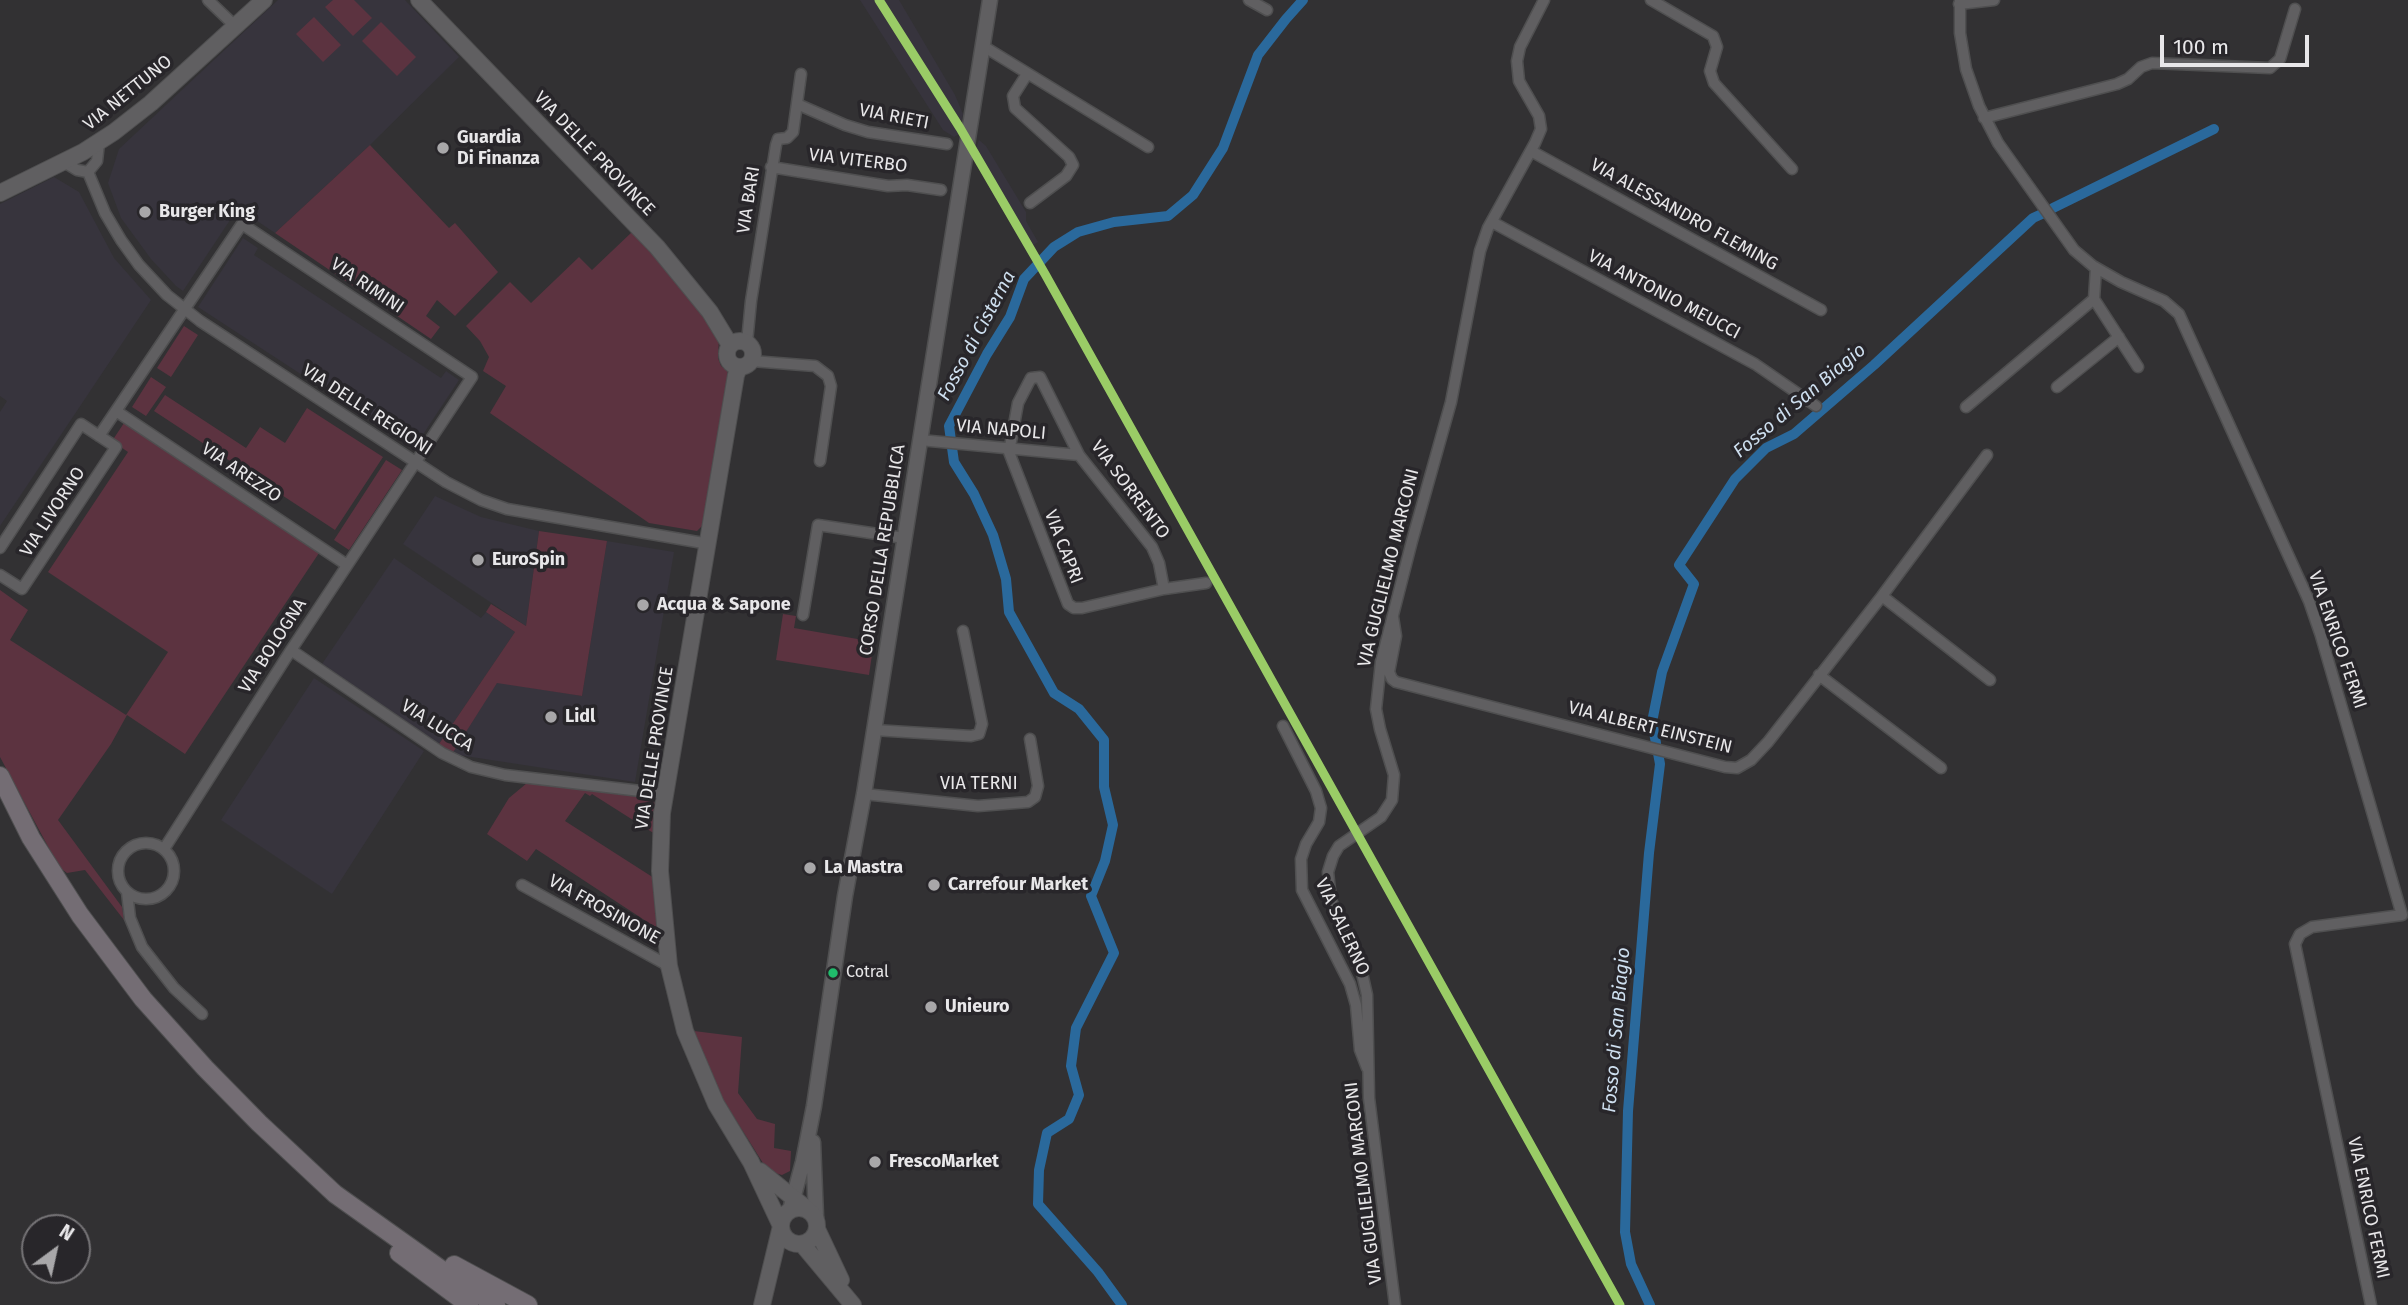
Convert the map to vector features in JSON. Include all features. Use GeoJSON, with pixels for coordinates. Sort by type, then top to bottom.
{"type":"FeatureCollection","features":[{"type":"Feature","properties":{"kind":"main road","name":"VIA NETTUNO"},"geometry":{"type":"LineString","coordinates":[[0,193],[99,143],[151,103],[264,0]]}},
{"type":"Feature","properties":{"kind":"main road","name":"VIA DELLE PROVINCE"},"geometry":{"type":"LineString","coordinates":[[419,0],[657,247],[703,304],[730,345]]}},
{"type":"Feature","properties":{"kind":"main road"},"geometry":{"type":"LineString","coordinates":[[740,341],[747,342],[754,353],[746,364],[729,361],[727,353],[730,345],[740,341]]}},
{"type":"Feature","properties":{"kind":"main road","name":"VIA DELLE PROVINCE"},"geometry":{"type":"LineString","coordinates":[[746,364],[736,375],[661,827],[663,921],[669,966],[681,1017],[701,1071],[722,1116],[751,1162],[785,1237],[799,1243],[852,1303]]}},
{"type":"Feature","properties":{"kind":"main road"},"geometry":{"type":"LineString","coordinates":[[0,776],[31,838],[59,884],[126,977],[181,1042],[237,1102],[406,1259],[469,1305]]}},
{"type":"Feature","properties":{"kind":"main road","name":"VIA DELLE PROVINCE"},"geometry":{"type":"LineString","coordinates":[[751,1162],[792,1204]]}},
{"type":"Feature","properties":{"kind":"main road"},"geometry":{"type":"LineString","coordinates":[[335,1194],[496,1305]]}},
{"type":"Feature","properties":{"kind":"main road"},"geometry":{"type":"LineString","coordinates":[[335,1194],[421,1247],[528,1305]]}},
{"type":"Feature","properties":{"kind":"main road"},"geometry":{"type":"LineString","coordinates":[[764,1299],[781,1226],[792,1204],[813,1219],[852,1303]]}},
{"type":"Feature","properties":{"kind":"main road"},"geometry":{"type":"LineString","coordinates":[[764,1299],[799,1243],[812,1239],[813,1219]]}},
{"type":"Feature","properties":{"kind":"street"},"geometry":{"type":"LineString","coordinates":[[208,0],[236,27]]}},
{"type":"Feature","properties":{"kind":"street","name":"CORSO DELLA REPUBBLICA"},"geometry":{"type":"LineString","coordinates":[[792,1204],[814,1106],[845,896],[864,794],[990,0]]}},
{"type":"Feature","properties":{"kind":"street"},"geometry":{"type":"LineString","coordinates":[[1249,0],[1267,10]]}},
{"type":"Feature","properties":{"kind":"street","name":"VIA GUGLIELMO MARCONI"},"geometry":{"type":"LineString","coordinates":[[1395,1305],[1369,1098],[1368,1008],[1365,985],[1334,908],[1328,884],[1333,856],[1339,846],[1385,813],[1394,794],[1393,770],[1379,726],[1376,704],[1379,673],[1392,614],[1451,402],[1478,257],[1492,222],[1538,138],[1541,123],[1519,81],[1517,61],[1520,47],[1544,0]]}},
{"type":"Feature","properties":{"kind":"street"},"geometry":{"type":"LineString","coordinates":[[1651,0],[1713,36],[1717,47],[1710,71],[1714,83],[1792,169]]}},
{"type":"Feature","properties":{"kind":"street"},"geometry":{"type":"LineString","coordinates":[[1959,2],[1994,0]]}},
{"type":"Feature","properties":{"kind":"street","name":"VIA ENRICO FERMI"},"geometry":{"type":"LineString","coordinates":[[1959,2],[1965,64],[1984,118],[2004,153],[2078,254],[2096,268],[2164,301],[2172,306],[2181,318],[2313,612],[2405,915],[2312,927],[2300,934],[2295,944],[2371,1305]]}},
{"type":"Feature","properties":{"kind":"street"},"geometry":{"type":"LineString","coordinates":[[1984,118],[2118,84],[2141,67],[2152,63],[2270,68],[2280,59],[2295,9]]}},
{"type":"Feature","properties":{"kind":"street"},"geometry":{"type":"LineString","coordinates":[[983,46],[1148,147]]}},
{"type":"Feature","properties":{"kind":"street","name":"VIA BARI"},"geometry":{"type":"LineString","coordinates":[[747,342],[771,167],[777,142],[791,135],[801,74]]}},
{"type":"Feature","properties":{"kind":"street"},"geometry":{"type":"LineString","coordinates":[[1027,74],[1013,96],[1015,108],[1069,157],[1073,164],[1069,173],[1030,203]]}},
{"type":"Feature","properties":{"kind":"street","name":"VIA RIETI"},"geometry":{"type":"LineString","coordinates":[[797,104],[845,125],[876,134],[947,144]]}},
{"type":"Feature","properties":{"kind":"street"},"geometry":{"type":"LineString","coordinates":[[64,162],[77,170],[88,172],[97,161],[99,143]]}},
{"type":"Feature","properties":{"kind":"street","name":"VIA ALESSANDRO FLEMING"},"geometry":{"type":"LineString","coordinates":[[1531,151],[1821,310]]}},
{"type":"Feature","properties":{"kind":"street","name":"VIA VITERBO"},"geometry":{"type":"LineString","coordinates":[[771,167],[888,186],[907,185],[941,190]]}},
{"type":"Feature","properties":{"kind":"street","name":"VIA DELLE REGIONI"},"geometry":{"type":"LineString","coordinates":[[88,172],[105,213],[125,247],[151,279],[184,309],[459,490],[507,509],[709,544]]}},
{"type":"Feature","properties":{"kind":"street","name":"VIA ANTONIO MEUCCI"},"geometry":{"type":"LineString","coordinates":[[1492,222],[1755,364],[1816,406]]}},
{"type":"Feature","properties":{"kind":"street","name":"VIA RIMINI"},"geometry":{"type":"LineString","coordinates":[[184,309],[242,224],[472,377],[415,463]]}},
{"type":"Feature","properties":{"kind":"street"},"geometry":{"type":"LineString","coordinates":[[2096,268],[2094,299],[2138,367]]}},
{"type":"Feature","properties":{"kind":"street"},"geometry":{"type":"LineString","coordinates":[[1966,407],[2094,299]]}},
{"type":"Feature","properties":{"kind":"street"},"geometry":{"type":"LineString","coordinates":[[99,436],[184,309]]}},
{"type":"Feature","properties":{"kind":"street"},"geometry":{"type":"LineString","coordinates":[[2057,387],[2119,337]]}},
{"type":"Feature","properties":{"kind":"street"},"geometry":{"type":"LineString","coordinates":[[746,364],[815,366],[828,376],[831,386],[820,461]]}},
{"type":"Feature","properties":{"kind":"street","name":"VIA SORRENTO"},"geometry":{"type":"LineString","coordinates":[[1009,448],[1018,403],[1027,382],[1040,377],[1079,454],[1152,547],[1164,589]]}},
{"type":"Feature","properties":{"kind":"street","name":"VIA AREZZO"},"geometry":{"type":"LineString","coordinates":[[116,411],[347,565]]}},
{"type":"Feature","properties":{"kind":"street","name":"VIA LIVORNO"},"geometry":{"type":"LineString","coordinates":[[0,548],[81,424],[116,447],[22,589],[0,575]]}},
{"type":"Feature","properties":{"kind":"street","name":"VIA NAPOLI"},"geometry":{"type":"LineString","coordinates":[[920,440],[1079,454]]}},
{"type":"Feature","properties":{"kind":"street","name":"VIA CAPRI"},"geometry":{"type":"LineString","coordinates":[[1009,448],[1016,474],[1068,604],[1073,608],[1206,583]]}},
{"type":"Feature","properties":{"kind":"street","name":"VIA ALBERT EINSTEIN"},"geometry":{"type":"LineString","coordinates":[[1392,614],[1396,636],[1389,672],[1396,682],[1728,768],[1745,765],[1756,755],[1882,596],[1987,455]]}},
{"type":"Feature","properties":{"kind":"street","name":"VIA BOLOGNA"},"geometry":{"type":"LineString","coordinates":[[164,849],[290,650],[415,463]]}},
{"type":"Feature","properties":{"kind":"street"},"geometry":{"type":"LineString","coordinates":[[803,615],[818,525],[904,538]]}},
{"type":"Feature","properties":{"kind":"street"},"geometry":{"type":"LineString","coordinates":[[1882,596],[1990,680]]}},
{"type":"Feature","properties":{"kind":"street"},"geometry":{"type":"LineString","coordinates":[[874,730],[971,736],[979,734],[982,724],[963,631]]}},
{"type":"Feature","properties":{"kind":"street","name":"VIA LUCCA"},"geometry":{"type":"LineString","coordinates":[[290,650],[442,752],[471,767],[505,775],[666,794]]}},
{"type":"Feature","properties":{"kind":"street"},"geometry":{"type":"LineString","coordinates":[[1819,675],[1941,768]]}},
{"type":"Feature","properties":{"kind":"street","name":"VIA SALERNO"},"geometry":{"type":"LineString","coordinates":[[1283,726],[1321,805],[1320,819],[1301,859],[1299,874],[1302,890],[1350,985],[1355,1001],[1360,1053],[1368,1071]]}},
{"type":"Feature","properties":{"kind":"street","name":"VIA TERNI"},"geometry":{"type":"LineString","coordinates":[[864,794],[978,806],[1028,802],[1035,797],[1038,786],[1030,739]]}},
{"type":"Feature","properties":{"kind":"street"},"geometry":{"type":"LineString","coordinates":[[127,892],[145,899],[164,892],[170,885],[174,866],[164,849],[146,843],[128,849],[118,866],[118,875],[127,892],[128,913],[142,947],[174,988],[202,1014]]}},
{"type":"Feature","properties":{"kind":"street","name":"VIA FROSINONE"},"geometry":{"type":"LineString","coordinates":[[522,885],[669,966]]}},
{"type":"Feature","properties":{"kind":"street","name":"CORSO DELLA REPUBBLICA"},"geometry":{"type":"LineString","coordinates":[[813,1219],[814,1106]]}},
{"type":"Feature","properties":{"kind":"street"},"geometry":{"type":"LineString","coordinates":[[773,1183],[790,1176],[803,1162]]}},
{"type":"Feature","properties":{"kind":"shaded area"},"geometry":{"type":"Polygon","coordinates":[[[278,0],[405,0],[459,57],[275,233],[238,208],[183,291],[151,259],[121,218],[108,183],[119,149],[278,0]]]}},
{"type":"Feature","properties":{"kind":"shaded area"},"geometry":{"type":"Polygon","coordinates":[[[333,0],[354,0],[372,18],[353,36],[325,7],[333,0]]]}},
{"type":"Feature","properties":{"kind":"shaded area"},"geometry":{"type":"Polygon","coordinates":[[[860,0],[899,0],[955,95],[963,114],[959,134],[954,137],[943,130],[860,0]]]}},
{"type":"Feature","properties":{"kind":"shaded area"},"geometry":{"type":"Polygon","coordinates":[[[314,17],[341,45],[323,62],[296,34],[314,17]]]}},
{"type":"Feature","properties":{"kind":"shaded area"},"geometry":{"type":"Polygon","coordinates":[[[381,22],[416,57],[397,76],[362,41],[381,22]]]}},
{"type":"Feature","properties":{"kind":"shaded area"},"geometry":{"type":"Polygon","coordinates":[[[979,140],[986,146],[1026,212],[1026,221],[1038,242],[1027,249],[973,157],[979,140]]]}},
{"type":"Feature","properties":{"kind":"shaded area"},"geometry":{"type":"Polygon","coordinates":[[[370,145],[449,228],[455,223],[498,272],[455,316],[437,300],[426,316],[440,327],[431,339],[275,233],[370,145]]]}},
{"type":"Feature","properties":{"kind":"shaded area"},"geometry":{"type":"Polygon","coordinates":[[[54,177],[79,192],[114,258],[151,300],[0,526],[0,412],[7,401],[0,396],[0,204],[54,177]]]}},
{"type":"Feature","properties":{"kind":"shaded area"},"geometry":{"type":"Polygon","coordinates":[[[632,232],[685,288],[719,338],[718,358],[721,366],[727,370],[730,382],[705,523],[697,531],[649,523],[490,413],[506,386],[483,371],[489,357],[480,341],[466,326],[510,282],[531,303],[579,257],[592,270],[632,232]]]}},
{"type":"Feature","properties":{"kind":"shaded area"},"geometry":{"type":"Polygon","coordinates":[[[243,238],[258,248],[254,255],[441,378],[446,371],[459,380],[414,448],[198,307],[243,238]]]}},
{"type":"Feature","properties":{"kind":"shaded area"},"geometry":{"type":"Polygon","coordinates":[[[184,326],[198,335],[171,377],[157,368],[184,326]]]}},
{"type":"Feature","properties":{"kind":"shaded area"},"geometry":{"type":"Polygon","coordinates":[[[151,377],[166,387],[146,416],[132,407],[151,377]]]}},
{"type":"Feature","properties":{"kind":"shaded area"},"geometry":{"type":"Polygon","coordinates":[[[165,395],[246,448],[260,427],[285,443],[307,408],[383,457],[335,530],[154,411],[165,395]]]}},
{"type":"Feature","properties":{"kind":"shaded area"},"geometry":{"type":"Polygon","coordinates":[[[124,423],[319,553],[185,754],[127,715],[111,744],[58,820],[122,907],[124,920],[85,870],[67,873],[59,867],[0,757],[0,590],[28,610],[10,640],[126,715],[168,652],[48,572],[128,452],[112,441],[124,423]]]}},
{"type":"Feature","properties":{"kind":"shaded area"},"geometry":{"type":"Polygon","coordinates":[[[386,460],[402,470],[349,550],[334,540],[386,460]]]}},
{"type":"Feature","properties":{"kind":"shaded area"},"geometry":{"type":"Polygon","coordinates":[[[435,496],[481,517],[539,531],[526,626],[403,544],[435,496]]]}},
{"type":"Feature","properties":{"kind":"shaded area"},"geometry":{"type":"Polygon","coordinates":[[[539,531],[607,541],[582,696],[497,683],[452,754],[439,744],[515,632],[486,612],[491,604],[526,626],[539,531]]]}},
{"type":"Feature","properties":{"kind":"shaded area"},"geometry":{"type":"Polygon","coordinates":[[[607,541],[674,552],[635,782],[452,754],[497,682],[582,696],[607,541]]]}},
{"type":"Feature","properties":{"kind":"shaded area"},"geometry":{"type":"Polygon","coordinates":[[[394,558],[481,618],[486,612],[515,632],[439,744],[322,664],[394,558]]]}},
{"type":"Feature","properties":{"kind":"shaded area"},"geometry":{"type":"Polygon","coordinates":[[[783,614],[796,616],[794,628],[869,641],[871,633],[875,634],[869,675],[776,660],[783,614]]]}},
{"type":"Feature","properties":{"kind":"shaded area"},"geometry":{"type":"Polygon","coordinates":[[[314,678],[424,751],[332,894],[221,820],[314,678]]]}},
{"type":"Feature","properties":{"kind":"shaded area"},"geometry":{"type":"Polygon","coordinates":[[[527,783],[648,798],[654,802],[655,834],[592,794],[590,796],[585,793],[565,821],[654,878],[658,929],[536,849],[527,861],[487,834],[509,798],[527,783]]]}},
{"type":"Feature","properties":{"kind":"shaded area"},"geometry":{"type":"Polygon","coordinates":[[[694,1031],[742,1037],[738,1093],[757,1119],[775,1124],[774,1148],[791,1151],[790,1171],[782,1175],[768,1171],[717,1090],[694,1031]]]}},
{"type":"Feature","properties":{"kind":"waterway","name":"Fosso di Cisterna"},"geometry":{"type":"LineString","coordinates":[[1122,1305],[1098,1272],[1038,1204],[1039,1170],[1047,1133],[1069,1119],[1079,1095],[1071,1066],[1076,1028],[1114,953],[1091,896],[1105,861],[1113,825],[1104,787],[1104,740],[1079,709],[1054,693],[1009,612],[1006,579],[993,535],[974,494],[954,462],[949,426],[1010,317],[1024,279],[1054,247],[1078,232],[1114,222],[1168,216],[1193,195],[1223,148],[1258,55],[1303,0]]}},
{"type":"Feature","properties":{"kind":"waterway","name":"Fosso di San Biagio"},"geometry":{"type":"LineString","coordinates":[[2053,208],[2214,129]]}},
{"type":"Feature","properties":{"kind":"waterway","name":"Fosso di San Biagio"},"geometry":{"type":"LineString","coordinates":[[1656,743],[1652,722],[1662,672],[1694,584],[1679,565],[1735,479],[1766,448],[1794,434],[1874,365],[2033,218],[2044,213]]}},
{"type":"Feature","properties":{"kind":"waterway","name":"Fosso di San Biagio"},"geometry":{"type":"LineString","coordinates":[[1650,1305],[1631,1264],[1625,1232],[1628,1111],[1649,853],[1660,764],[1658,753]]}},
{"type":"Feature","properties":{"kind":"transit line"},"geometry":{"type":"LineString","coordinates":[[879,0],[960,128],[1045,274],[1620,1305]]}},
{"type":"Feature","properties":{"kind":"place","name":"Guardia Di Finanza"},"geometry":{"type":"Point","coordinates":[443,148]}},
{"type":"Feature","properties":{"kind":"place","name":"Burger King"},"geometry":{"type":"Point","coordinates":[145,212]}},
{"type":"Feature","properties":{"kind":"place","name":"EuroSpin"},"geometry":{"type":"Point","coordinates":[478,560]}},
{"type":"Feature","properties":{"kind":"place","name":"Acqua & Sapone"},"geometry":{"type":"Point","coordinates":[643,605]}},
{"type":"Feature","properties":{"kind":"place","name":"Lidl"},"geometry":{"type":"Point","coordinates":[551,717]}},
{"type":"Feature","properties":{"kind":"place","name":"La Mastra"},"geometry":{"type":"Point","coordinates":[810,868]}},
{"type":"Feature","properties":{"kind":"place","name":"Carrefour Market"},"geometry":{"type":"Point","coordinates":[934,885]}},
{"type":"Feature","properties":{"kind":"place","name":"Cotral"},"geometry":{"type":"Point","coordinates":[833,973]}},
{"type":"Feature","properties":{"kind":"place","name":"Unieuro"},"geometry":{"type":"Point","coordinates":[931,1007]}},
{"type":"Feature","properties":{"kind":"place","name":"FrescoMarket"},"geometry":{"type":"Point","coordinates":[875,1162]}}]}
